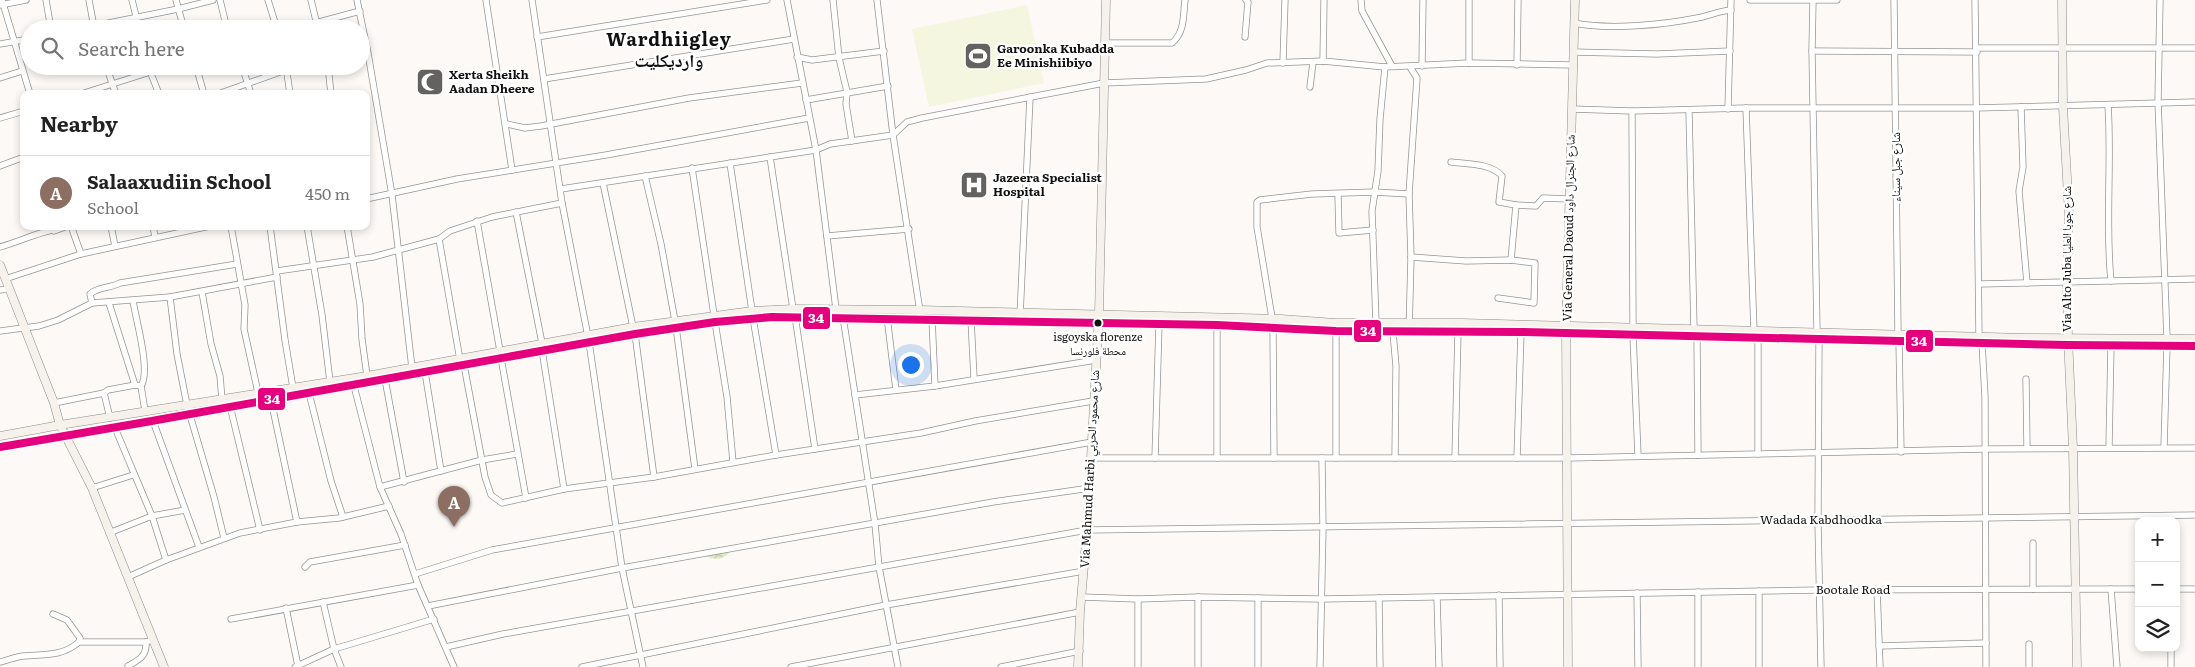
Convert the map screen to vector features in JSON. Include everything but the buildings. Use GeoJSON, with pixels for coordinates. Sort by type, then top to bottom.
{"type":"FeatureCollection","features":[{"type":"Feature","properties":{"kind":"main road","name":"Via Mahmud Harbi شارع محمود الحربي"},"geometry":{"type":"LineString","coordinates":[[1078,667],[1099,314],[1106,0]]}},
{"type":"Feature","properties":{"kind":"main road","name":"Via General Daoud شارع الجنرال داود"},"geometry":{"type":"LineString","coordinates":[[1568,667],[1566,330],[1568,199],[1575,0]]}},
{"type":"Feature","properties":{"kind":"main road","name":"Via Alto Juba شارع جوبا العليا"},"geometry":{"type":"LineString","coordinates":[[2062,0],[2063,107],[2069,214],[2068,341],[2077,667]]}},
{"type":"Feature","properties":{"kind":"main road"},"geometry":{"type":"LineString","coordinates":[[0,265],[54,403],[60,425],[92,488],[128,577],[149,641],[164,667]]}},
{"type":"Feature","properties":{"kind":"main road"},"geometry":{"type":"LineString","coordinates":[[0,436],[222,400],[259,397],[271,400],[354,386],[501,354],[634,330],[753,314],[836,310],[1020,317],[1098,324],[1217,325],[1272,323]]}},
{"type":"Feature","properties":{"kind":"main road"},"geometry":{"type":"LineString","coordinates":[[794,313],[887,318],[921,314],[932,319],[971,320],[994,316]]}},
{"type":"Feature","properties":{"kind":"main road"},"geometry":{"type":"LineString","coordinates":[[1020,317],[1099,314],[1272,323],[1393,332],[1409,328],[1462,322],[1566,330]]}},
{"type":"Feature","properties":{"kind":"main road"},"geometry":{"type":"LineString","coordinates":[[1336,327],[1376,323],[1458,332],[1633,331],[1980,340],[2167,342],[2195,346]]}},
{"type":"Feature","properties":{"kind":"main road"},"geometry":{"type":"LineString","coordinates":[[2068,341],[2111,345],[2195,339]]}},
{"type":"Feature","properties":{"kind":"main road"},"geometry":{"type":"LineString","coordinates":[[0,447],[230,406],[293,388],[412,368],[462,362]]}},
{"type":"Feature","properties":{"kind":"street"},"geometry":{"type":"LineString","coordinates":[[20,64],[2,4],[26,0]]}},
{"type":"Feature","properties":{"kind":"street"},"geometry":{"type":"LineString","coordinates":[[46,0],[49,20]]}},
{"type":"Feature","properties":{"kind":"street"},"geometry":{"type":"LineString","coordinates":[[89,0],[93,20]]}},
{"type":"Feature","properties":{"kind":"street"},"geometry":{"type":"LineString","coordinates":[[132,0],[136,16]]}},
{"type":"Feature","properties":{"kind":"street"},"geometry":{"type":"LineString","coordinates":[[176,0],[181,20]]}},
{"type":"Feature","properties":{"kind":"street"},"geometry":{"type":"LineString","coordinates":[[121,20],[213,0]]}},
{"type":"Feature","properties":{"kind":"street"},"geometry":{"type":"LineString","coordinates":[[220,0],[225,20]]}},
{"type":"Feature","properties":{"kind":"street"},"geometry":{"type":"LineString","coordinates":[[268,0],[274,20]]}},
{"type":"Feature","properties":{"kind":"street"},"geometry":{"type":"LineString","coordinates":[[311,0],[316,20]]}},
{"type":"Feature","properties":{"kind":"street"},"geometry":{"type":"LineString","coordinates":[[357,0],[362,20]]}},
{"type":"Feature","properties":{"kind":"street"},"geometry":{"type":"LineString","coordinates":[[486,0],[512,170]]}},
{"type":"Feature","properties":{"kind":"street"},"geometry":{"type":"LineString","coordinates":[[532,0],[552,123],[562,204],[588,339],[622,568],[643,667]]}},
{"type":"Feature","properties":{"kind":"street"},"geometry":{"type":"LineString","coordinates":[[537,37],[767,0]]}},
{"type":"Feature","properties":{"kind":"street"},"geometry":{"type":"LineString","coordinates":[[787,0],[816,150],[836,310]]}},
{"type":"Feature","properties":{"kind":"street"},"geometry":{"type":"LineString","coordinates":[[833,0],[839,58],[847,92],[846,104],[852,141]]}},
{"type":"Feature","properties":{"kind":"street"},"geometry":{"type":"LineString","coordinates":[[878,0],[893,135],[921,314]]}},
{"type":"Feature","properties":{"kind":"street"},"geometry":{"type":"LineString","coordinates":[[1105,43],[1172,43],[1179,38],[1185,0]]}},
{"type":"Feature","properties":{"kind":"street"},"geometry":{"type":"LineString","coordinates":[[1245,37],[1248,2],[1246,0]]}},
{"type":"Feature","properties":{"kind":"street"},"geometry":{"type":"LineString","coordinates":[[1283,63],[1285,0]]}},
{"type":"Feature","properties":{"kind":"street"},"geometry":{"type":"LineString","coordinates":[[1323,61],[1324,0]]}},
{"type":"Feature","properties":{"kind":"street"},"geometry":{"type":"LineString","coordinates":[[1361,0],[1362,11],[1388,67],[1380,119],[1378,171],[1372,211],[1376,323]]}},
{"type":"Feature","properties":{"kind":"street"},"geometry":{"type":"LineString","coordinates":[[1422,66],[1423,0]]}},
{"type":"Feature","properties":{"kind":"street"},"geometry":{"type":"LineString","coordinates":[[1469,0],[1469,63]]}},
{"type":"Feature","properties":{"kind":"street"},"geometry":{"type":"LineString","coordinates":[[1517,65],[1518,0]]}},
{"type":"Feature","properties":{"kind":"street"},"geometry":{"type":"LineString","coordinates":[[1728,109],[1731,0]]}},
{"type":"Feature","properties":{"kind":"street"},"geometry":{"type":"LineString","coordinates":[[1750,0],[1837,0]]}},
{"type":"Feature","properties":{"kind":"street"},"geometry":{"type":"LineString","coordinates":[[1813,0],[1812,51],[1818,335],[1818,521],[1821,667]]}},
{"type":"Feature","properties":{"kind":"street","name":"شارع جبل سيناء"},"geometry":{"type":"LineString","coordinates":[[1894,0],[1901,452]]}},
{"type":"Feature","properties":{"kind":"street"},"geometry":{"type":"LineString","coordinates":[[1975,0],[1980,340],[1985,449],[1986,667]]}},
{"type":"Feature","properties":{"kind":"street"},"geometry":{"type":"LineString","coordinates":[[2160,0],[2158,101],[2167,342],[2164,447]]}},
{"type":"Feature","properties":{"kind":"street"},"geometry":{"type":"LineString","coordinates":[[1574,23],[1588,26],[1634,26],[1698,18],[1719,10],[1731,10]]}},
{"type":"Feature","properties":{"kind":"street"},"geometry":{"type":"LineString","coordinates":[[334,20],[360,11]]}},
{"type":"Feature","properties":{"kind":"street"},"geometry":{"type":"LineString","coordinates":[[544,79],[794,39]]}},
{"type":"Feature","properties":{"kind":"street"},"geometry":{"type":"LineString","coordinates":[[0,44],[20,40]]}},
{"type":"Feature","properties":{"kind":"street"},"geometry":{"type":"LineString","coordinates":[[1812,51],[2195,48]]}},
{"type":"Feature","properties":{"kind":"street"},"geometry":{"type":"LineString","coordinates":[[797,57],[812,60],[884,51]]}},
{"type":"Feature","properties":{"kind":"street"},"geometry":{"type":"LineString","coordinates":[[1573,52],[1657,54],[1730,51]]}},
{"type":"Feature","properties":{"kind":"street"},"geometry":{"type":"LineString","coordinates":[[561,190],[816,150],[830,144],[893,135],[907,122],[1104,83],[1147,80],[1190,81],[1246,70],[1267,63],[1323,61],[1388,67],[1469,63],[1572,65]]}},
{"type":"Feature","properties":{"kind":"street"},"geometry":{"type":"LineString","coordinates":[[1310,87],[1313,62]]}},
{"type":"Feature","properties":{"kind":"street"},"geometry":{"type":"LineString","coordinates":[[370,65],[392,195],[412,368]]}},
{"type":"Feature","properties":{"kind":"street"},"geometry":{"type":"LineString","coordinates":[[1409,328],[1411,257],[1409,194],[1417,78],[1410,67]]}},
{"type":"Feature","properties":{"kind":"street"},"geometry":{"type":"LineString","coordinates":[[0,78],[20,72]]}},
{"type":"Feature","properties":{"kind":"street"},"geometry":{"type":"LineString","coordinates":[[23,75],[29,90]]}},
{"type":"Feature","properties":{"kind":"street"},"geometry":{"type":"LineString","coordinates":[[109,75],[115,90]]}},
{"type":"Feature","properties":{"kind":"street"},"geometry":{"type":"LineString","coordinates":[[92,90],[133,75]]}},
{"type":"Feature","properties":{"kind":"street"},"geometry":{"type":"LineString","coordinates":[[152,75],[158,90]]}},
{"type":"Feature","properties":{"kind":"street"},"geometry":{"type":"LineString","coordinates":[[199,75],[203,90]]}},
{"type":"Feature","properties":{"kind":"street"},"geometry":{"type":"LineString","coordinates":[[245,75],[250,90]]}},
{"type":"Feature","properties":{"kind":"street"},"geometry":{"type":"LineString","coordinates":[[229,90],[267,75]]}},
{"type":"Feature","properties":{"kind":"street"},"geometry":{"type":"LineString","coordinates":[[288,75],[290,90]]}},
{"type":"Feature","properties":{"kind":"street"},"geometry":{"type":"LineString","coordinates":[[329,75],[331,90]]}},
{"type":"Feature","properties":{"kind":"street"},"geometry":{"type":"LineString","coordinates":[[506,124],[526,128],[689,98],[802,83]]}},
{"type":"Feature","properties":{"kind":"street"},"geometry":{"type":"LineString","coordinates":[[806,100],[888,86]]}},
{"type":"Feature","properties":{"kind":"street"},"geometry":{"type":"LineString","coordinates":[[1020,317],[1030,98]]}},
{"type":"Feature","properties":{"kind":"street"},"geometry":{"type":"LineString","coordinates":[[1572,109],[1632,111],[1746,108],[1813,110],[2063,107],[2108,106],[2158,101],[2195,102]]}},
{"type":"Feature","properties":{"kind":"street"},"geometry":{"type":"LineString","coordinates":[[2108,106],[2111,147],[2108,234],[2111,281]]}},
{"type":"Feature","properties":{"kind":"street"},"geometry":{"type":"LineString","coordinates":[[2021,107],[2022,167],[2019,191],[2027,284]]}},
{"type":"Feature","properties":{"kind":"street"},"geometry":{"type":"LineString","coordinates":[[1746,108],[1756,334],[1758,454]]}},
{"type":"Feature","properties":{"kind":"street"},"geometry":{"type":"LineString","coordinates":[[1632,111],[1633,331],[1638,456]]}},
{"type":"Feature","properties":{"kind":"street"},"geometry":{"type":"LineString","coordinates":[[1689,111],[1698,455]]}},
{"type":"Feature","properties":{"kind":"street"},"geometry":{"type":"LineString","coordinates":[[0,118],[20,112]]}},
{"type":"Feature","properties":{"kind":"street"},"geometry":{"type":"LineString","coordinates":[[370,198],[392,195],[457,178],[751,130],[810,118]]}},
{"type":"Feature","properties":{"kind":"street"},"geometry":{"type":"LineString","coordinates":[[770,156],[815,449]]}},
{"type":"Feature","properties":{"kind":"street"},"geometry":{"type":"LineString","coordinates":[[0,166],[20,158]]}},
{"type":"Feature","properties":{"kind":"street"},"geometry":{"type":"LineString","coordinates":[[1451,162],[1479,165],[1499,172],[1502,176],[1499,202],[1516,206],[1536,206],[1543,198],[1568,199]]}},
{"type":"Feature","properties":{"kind":"street"},"geometry":{"type":"LineString","coordinates":[[730,163],[776,455]]}},
{"type":"Feature","properties":{"kind":"street"},"geometry":{"type":"LineString","coordinates":[[692,168],[727,397],[733,462]]}},
{"type":"Feature","properties":{"kind":"street"},"geometry":{"type":"LineString","coordinates":[[645,176],[661,244],[675,324],[695,469]]}},
{"type":"Feature","properties":{"kind":"street"},"geometry":{"type":"LineString","coordinates":[[603,183],[634,330],[654,477]]}},
{"type":"Feature","properties":{"kind":"street"},"geometry":{"type":"LineString","coordinates":[[1274,458],[1272,323],[1257,227],[1258,202],[1270,197],[1280,199],[1312,194],[1374,192],[1409,194]]}},
{"type":"Feature","properties":{"kind":"street"},"geometry":{"type":"LineString","coordinates":[[1338,194],[1339,233],[1373,230]]}},
{"type":"Feature","properties":{"kind":"street"},"geometry":{"type":"LineString","coordinates":[[0,331],[25,328],[58,320],[92,302],[133,301],[202,292],[313,266],[398,250],[439,239],[450,231],[477,221],[562,204]]}},
{"type":"Feature","properties":{"kind":"street"},"geometry":{"type":"LineString","coordinates":[[1511,260],[1516,206]]}},
{"type":"Feature","properties":{"kind":"street"},"geometry":{"type":"LineString","coordinates":[[516,212],[542,347],[564,489]]}},
{"type":"Feature","properties":{"kind":"street"},"geometry":{"type":"LineString","coordinates":[[477,221],[526,498]]}},
{"type":"Feature","properties":{"kind":"street"},"geometry":{"type":"LineString","coordinates":[[827,236],[909,229]]}},
{"type":"Feature","properties":{"kind":"street"},"geometry":{"type":"LineString","coordinates":[[0,247],[52,230]]}},
{"type":"Feature","properties":{"kind":"street"},"geometry":{"type":"LineString","coordinates":[[72,230],[81,254]]}},
{"type":"Feature","properties":{"kind":"street"},"geometry":{"type":"LineString","coordinates":[[112,230],[115,246]]}},
{"type":"Feature","properties":{"kind":"street"},"geometry":{"type":"LineString","coordinates":[[154,230],[155,237]]}},
{"type":"Feature","properties":{"kind":"street"},"geometry":{"type":"LineString","coordinates":[[5,279],[81,254],[184,230]]}},
{"type":"Feature","properties":{"kind":"street"},"geometry":{"type":"LineString","coordinates":[[232,230],[246,312],[244,329],[259,397]]}},
{"type":"Feature","properties":{"kind":"street"},"geometry":{"type":"LineString","coordinates":[[271,230],[293,388]]}},
{"type":"Feature","properties":{"kind":"street"},"geometry":{"type":"LineString","coordinates":[[308,230],[322,315],[330,382]]}},
{"type":"Feature","properties":{"kind":"street"},"geometry":{"type":"LineString","coordinates":[[348,230],[360,304],[367,376]]}},
{"type":"Feature","properties":{"kind":"street"},"geometry":{"type":"LineString","coordinates":[[439,239],[482,460],[491,495],[502,503],[564,489],[654,477],[1094,401]]}},
{"type":"Feature","properties":{"kind":"street"},"geometry":{"type":"LineString","coordinates":[[1411,257],[1466,261],[1511,260],[1534,263],[1534,303],[1498,298]]}},
{"type":"Feature","properties":{"kind":"street"},"geometry":{"type":"LineString","coordinates":[[92,302],[90,294],[98,289],[237,264]]}},
{"type":"Feature","properties":{"kind":"street"},"geometry":{"type":"LineString","coordinates":[[1980,284],[2195,279]]}},
{"type":"Feature","properties":{"kind":"street"},"geometry":{"type":"LineString","coordinates":[[0,290],[9,289]]}},
{"type":"Feature","properties":{"kind":"street"},"geometry":{"type":"LineString","coordinates":[[202,292],[211,344],[220,376],[222,400]]}},
{"type":"Feature","properties":{"kind":"street"},"geometry":{"type":"LineString","coordinates":[[170,297],[186,405],[224,538]]}},
{"type":"Feature","properties":{"kind":"street"},"geometry":{"type":"LineString","coordinates":[[54,403],[104,393],[108,390],[138,386],[144,382],[144,368],[133,301]]}},
{"type":"Feature","properties":{"kind":"street"},"geometry":{"type":"LineString","coordinates":[[109,303],[145,411]]}},
{"type":"Feature","properties":{"kind":"street"},"geometry":{"type":"LineString","coordinates":[[843,317],[875,524],[879,567],[898,667]]}},
{"type":"Feature","properties":{"kind":"street"},"geometry":{"type":"LineString","coordinates":[[887,318],[896,390]]}},
{"type":"Feature","properties":{"kind":"street"},"geometry":{"type":"LineString","coordinates":[[932,319],[935,386]]}},
{"type":"Feature","properties":{"kind":"street"},"geometry":{"type":"LineString","coordinates":[[971,320],[974,378]]}},
{"type":"Feature","properties":{"kind":"street"},"geometry":{"type":"LineString","coordinates":[[1155,458],[1159,324]]}},
{"type":"Feature","properties":{"kind":"street"},"geometry":{"type":"LineString","coordinates":[[1217,325],[1218,458]]}},
{"type":"Feature","properties":{"kind":"street"},"geometry":{"type":"LineString","coordinates":[[1336,327],[1336,458]]}},
{"type":"Feature","properties":{"kind":"street"},"geometry":{"type":"LineString","coordinates":[[1393,332],[1396,366],[1395,458]]}},
{"type":"Feature","properties":{"kind":"street"},"geometry":{"type":"LineString","coordinates":[[1455,458],[1458,332]]}},
{"type":"Feature","properties":{"kind":"street"},"geometry":{"type":"LineString","coordinates":[[1517,458],[1521,332]]}},
{"type":"Feature","properties":{"kind":"street"},"geometry":{"type":"LineString","coordinates":[[2110,447],[2111,345]]}},
{"type":"Feature","properties":{"kind":"street"},"geometry":{"type":"LineString","coordinates":[[855,395],[935,386],[974,378],[1096,360]]}},
{"type":"Feature","properties":{"kind":"street"},"geometry":{"type":"LineString","coordinates":[[424,372],[441,471]]}},
{"type":"Feature","properties":{"kind":"street"},"geometry":{"type":"LineString","coordinates":[[385,379],[404,482]]}},
{"type":"Feature","properties":{"kind":"street"},"geometry":{"type":"LineString","coordinates":[[2026,379],[2027,448]]}},
{"type":"Feature","properties":{"kind":"street"},"geometry":{"type":"LineString","coordinates":[[354,386],[380,487],[405,545],[418,584],[454,667]]}},
{"type":"Feature","properties":{"kind":"street"},"geometry":{"type":"LineString","coordinates":[[104,393],[110,418]]}},
{"type":"Feature","properties":{"kind":"street"},"geometry":{"type":"LineString","coordinates":[[309,393],[331,481],[343,517]]}},
{"type":"Feature","properties":{"kind":"street"},"geometry":{"type":"LineString","coordinates":[[271,400],[297,522]]}},
{"type":"Feature","properties":{"kind":"street"},"geometry":{"type":"LineString","coordinates":[[230,406],[260,530]]}},
{"type":"Feature","properties":{"kind":"street"},"geometry":{"type":"LineString","coordinates":[[153,421],[175,475],[185,510],[199,547]]}},
{"type":"Feature","properties":{"kind":"street"},"geometry":{"type":"LineString","coordinates":[[115,428],[152,516],[166,560]]}},
{"type":"Feature","properties":{"kind":"street"},"geometry":{"type":"LineString","coordinates":[[415,574],[492,550],[1092,442]]}},
{"type":"Feature","properties":{"kind":"street"},"geometry":{"type":"LineString","coordinates":[[1091,458],[1568,458],[2027,448],[2195,448]]}},
{"type":"Feature","properties":{"kind":"street"},"geometry":{"type":"LineString","coordinates":[[380,487],[482,460],[517,454]]}},
{"type":"Feature","properties":{"kind":"street"},"geometry":{"type":"LineString","coordinates":[[1320,667],[1323,528],[1322,458]]}},
{"type":"Feature","properties":{"kind":"street"},"geometry":{"type":"LineString","coordinates":[[92,488],[133,474]]}},
{"type":"Feature","properties":{"kind":"street"},"geometry":{"type":"LineString","coordinates":[[428,606],[622,568],[994,502],[1090,488]]}},
{"type":"Feature","properties":{"kind":"street"},"geometry":{"type":"LineString","coordinates":[[128,577],[224,538],[297,522],[315,522],[343,517],[389,506]]}},
{"type":"Feature","properties":{"kind":"street"},"geometry":{"type":"LineString","coordinates":[[109,533],[152,516],[185,510]]}},
{"type":"Feature","properties":{"kind":"street","name":"Wadada Kabdhoodka"},"geometry":{"type":"LineString","coordinates":[[446,647],[503,634],[1087,530],[1323,528],[1757,519],[1818,521],[2195,515]]}},
{"type":"Feature","properties":{"kind":"street"},"geometry":{"type":"LineString","coordinates":[[2032,542],[2034,589]]}},
{"type":"Feature","properties":{"kind":"street"},"geometry":{"type":"LineString","coordinates":[[305,568],[310,562],[405,545]]}},
{"type":"Feature","properties":{"kind":"street"},"geometry":{"type":"LineString","coordinates":[[582,667],[886,605],[1084,571]]}},
{"type":"Feature","properties":{"kind":"street"},"geometry":{"type":"LineString","coordinates":[[231,619],[418,584]]}},
{"type":"Feature","properties":{"kind":"street"},"geometry":{"type":"LineString","coordinates":[[2111,589],[2117,667]]}},
{"type":"Feature","properties":{"kind":"street","name":"Bootale Road"},"geometry":{"type":"LineString","coordinates":[[1082,597],[1138,600],[1198,597],[1379,598],[1819,590],[2135,589]]}},
{"type":"Feature","properties":{"kind":"street"},"geometry":{"type":"LineString","coordinates":[[2180,589],[2195,589]]}},
{"type":"Feature","properties":{"kind":"street"},"geometry":{"type":"LineString","coordinates":[[1877,590],[1880,667]]}},
{"type":"Feature","properties":{"kind":"street"},"geometry":{"type":"LineString","coordinates":[[1698,592],[1698,667]]}},
{"type":"Feature","properties":{"kind":"street"},"geometry":{"type":"LineString","coordinates":[[1759,592],[1759,667]]}},
{"type":"Feature","properties":{"kind":"street"},"geometry":{"type":"LineString","coordinates":[[1637,593],[1638,667]]}},
{"type":"Feature","properties":{"kind":"street"},"geometry":{"type":"LineString","coordinates":[[1499,595],[1500,667]]}},
{"type":"Feature","properties":{"kind":"street"},"geometry":{"type":"LineString","coordinates":[[1198,597],[1198,667]]}},
{"type":"Feature","properties":{"kind":"street"},"geometry":{"type":"LineString","coordinates":[[1436,597],[1439,667]]}},
{"type":"Feature","properties":{"kind":"street"},"geometry":{"type":"LineString","coordinates":[[1258,598],[1258,667]]}},
{"type":"Feature","properties":{"kind":"street"},"geometry":{"type":"LineString","coordinates":[[1379,598],[1380,667]]}},
{"type":"Feature","properties":{"kind":"street"},"geometry":{"type":"LineString","coordinates":[[1138,600],[1138,667]]}},
{"type":"Feature","properties":{"kind":"street"},"geometry":{"type":"LineString","coordinates":[[323,602],[334,649],[341,667]]}},
{"type":"Feature","properties":{"kind":"street"},"geometry":{"type":"LineString","coordinates":[[286,608],[296,667],[334,649],[434,619]]}},
{"type":"Feature","properties":{"kind":"street"},"geometry":{"type":"LineString","coordinates":[[790,667],[1080,612]]}},
{"type":"Feature","properties":{"kind":"street"},"geometry":{"type":"LineString","coordinates":[[53,614],[67,620],[80,638],[79,642]]}},
{"type":"Feature","properties":{"kind":"street"},"geometry":{"type":"LineString","coordinates":[[0,662],[20,656],[58,653],[73,647],[79,642],[149,641],[147,651],[143,657],[128,666]]}},
{"type":"Feature","properties":{"kind":"street"},"geometry":{"type":"LineString","coordinates":[[1879,646],[1986,643]]}},
{"type":"Feature","properties":{"kind":"street"},"geometry":{"type":"LineString","coordinates":[[2029,644],[2029,667]]}},
{"type":"Feature","properties":{"kind":"street"},"geometry":{"type":"LineString","coordinates":[[1001,667],[1080,651]]}},
{"type":"Feature","properties":{"kind":"street"},"geometry":{"type":"LineString","coordinates":[[2171,652],[2171,667]]}},
{"type":"Feature","properties":{"kind":"green space","name":"Garoonka Kubadda Ee Minishiibiyo"},"geometry":{"type":"Polygon","coordinates":[[[1027,5],[1044,83],[929,107],[912,29],[1027,5]]]}},
{"type":"Feature","properties":{"kind":"green space"},"geometry":{"type":"Polygon","coordinates":[[[720,547],[727,548],[729,553],[722,558],[715,559],[700,554],[701,550],[720,547]]]}},
{"type":"Feature","properties":{"kind":"transit line","name":"34"},"geometry":{"type":"LineString","coordinates":[[0,447],[635,334],[715,322],[772,317],[1217,325],[1336,331],[1521,332],[2068,345],[2195,346]]}},
{"type":"Feature","properties":{"kind":"place","name":"Garoonka Kubadda Ee Minishiibiyo"},"geometry":{"type":"Point","coordinates":[978,56]}},
{"type":"Feature","properties":{"kind":"place","name":"Xerta Sheikh Aadan Dheere"},"geometry":{"type":"Point","coordinates":[430,82]}},
{"type":"Feature","properties":{"kind":"place","name":"Jazeera Specialist Hospital"},"geometry":{"type":"Point","coordinates":[974,185]}},
{"type":"Feature","properties":{"kind":"place","name":"isgoyska florenze محطة فلورنسا"},"geometry":{"type":"Point","coordinates":[1098,323]}},
{"type":"Feature","properties":{"kind":"place","name":"Salaaxudiin School"},"geometry":{"type":"Point","coordinates":[454,527]}},
{"type":"Feature","properties":{"kind":"district","name":"Wardhiigley وارديكليت"},"geometry":{"type":"Point","coordinates":[669,50]}}]}
